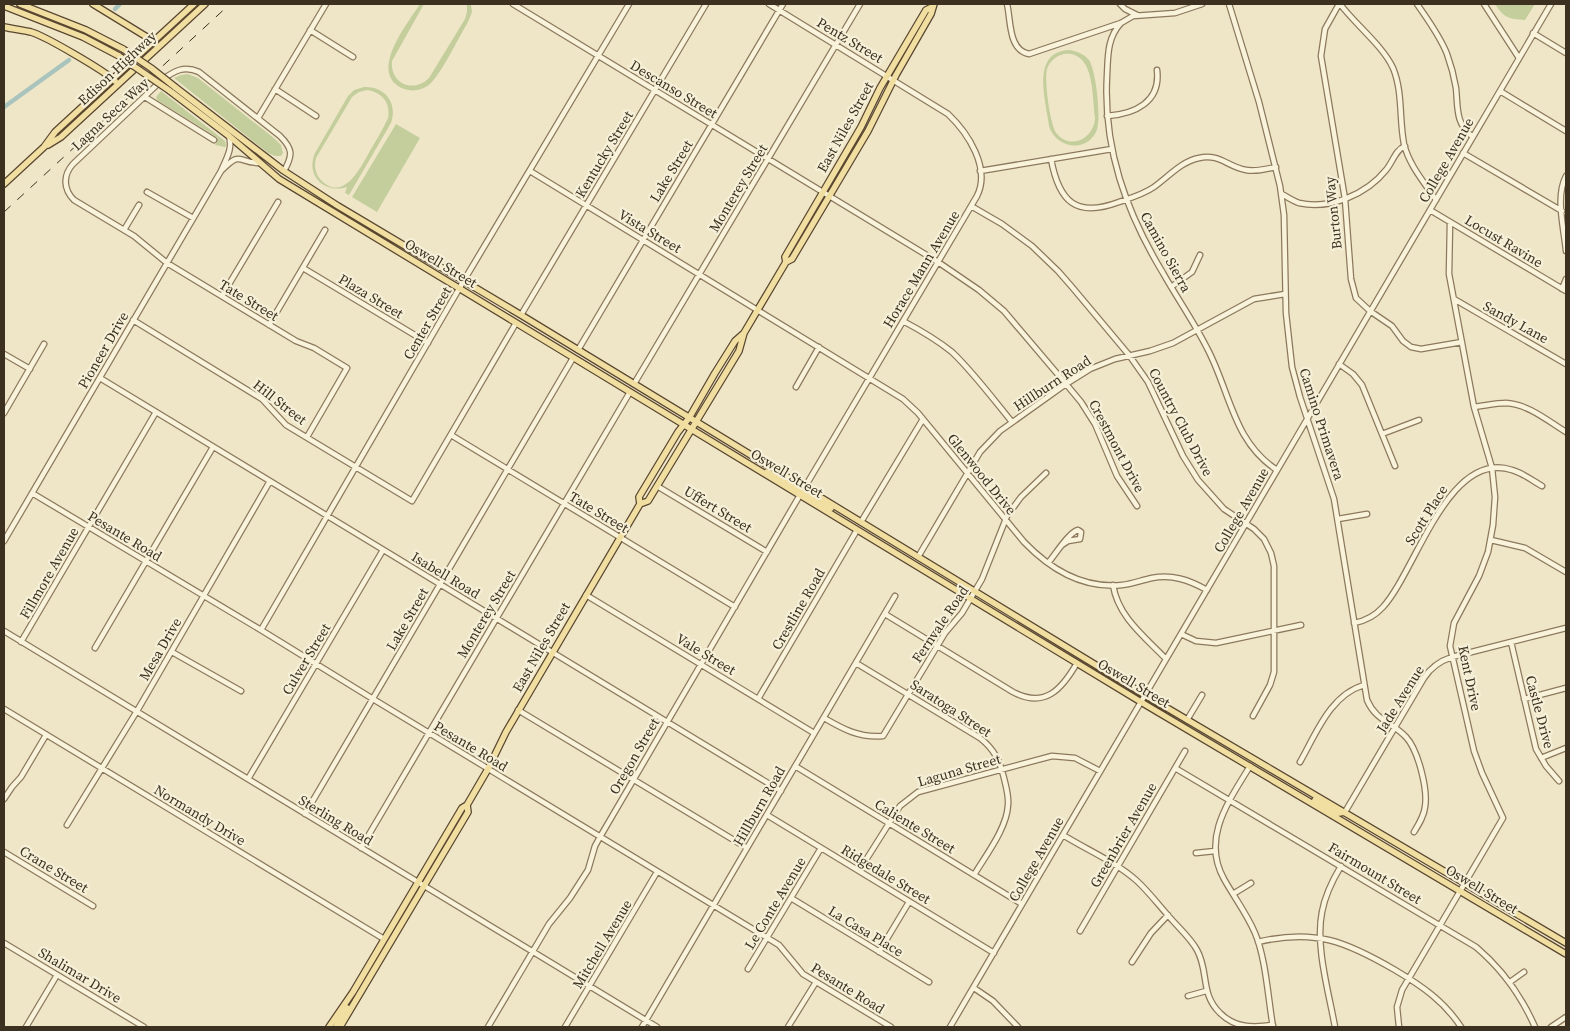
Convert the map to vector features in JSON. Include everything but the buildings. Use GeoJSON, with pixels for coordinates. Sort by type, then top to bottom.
{"type":"FeatureCollection","features":[{"type":"Feature","properties":{"kind":"main road","name":"Oswell Street"},"geometry":{"type":"LineString","coordinates":[[20,4],[86,30],[123,49],[151,68],[172,89],[279,179],[1077,664],[1566,954]]}},
{"type":"Feature","properties":{"kind":"main road"},"geometry":{"type":"LineString","coordinates":[[93,4],[154,40],[159,46]]}},
{"type":"Feature","properties":{"kind":"main road","name":"Edison Highway"},"geometry":{"type":"LineString","coordinates":[[4,184],[44,147],[55,132],[194,4]]}},
{"type":"Feature","properties":{"kind":"main road","name":"Edison Highway"},"geometry":{"type":"LineString","coordinates":[[44,147],[61,137],[205,4]]}},
{"type":"Feature","properties":{"kind":"main road","name":"East Niles Street"},"geometry":{"type":"LineString","coordinates":[[786,262],[785,257],[888,76],[926,10],[933,5]]}},
{"type":"Feature","properties":{"kind":"main road","name":"East Niles Street"},"geometry":{"type":"LineString","coordinates":[[340,1027],[468,812],[468,805],[506,732],[552,652],[640,504],[648,500],[692,429],[739,351],[744,333],[786,262],[792,259],[872,125],[894,80],[931,14],[933,5]]}},
{"type":"Feature","properties":{"kind":"main road","name":"Oswell Street"},"geometry":{"type":"LineString","coordinates":[[4,6],[83,37],[119,56],[172,89],[284,171],[338,206],[805,487],[918,558],[1145,695],[1566,943]]}},
{"type":"Feature","properties":{"kind":"main road"},"geometry":{"type":"LineString","coordinates":[[4,27],[32,32],[43,37],[118,84]]}},
{"type":"Feature","properties":{"kind":"main road","name":"East Niles Street"},"geometry":{"type":"LineString","coordinates":[[640,504],[639,497],[735,341],[744,333]]}},
{"type":"Feature","properties":{"kind":"main road"},"geometry":{"type":"LineString","coordinates":[[758,470],[773,474],[799,489],[804,489],[805,487]]}},
{"type":"Feature","properties":{"kind":"main road"},"geometry":{"type":"LineString","coordinates":[[800,495],[807,494],[836,511],[847,514]]}},
{"type":"Feature","properties":{"kind":"main road"},"geometry":{"type":"LineString","coordinates":[[1250,766],[1255,764],[1298,786]]}},
{"type":"Feature","properties":{"kind":"main road"},"geometry":{"type":"LineString","coordinates":[[1301,796],[1316,800],[1339,814],[1345,812]]}},
{"type":"Feature","properties":{"kind":"main road","name":"East Niles Street"},"geometry":{"type":"LineString","coordinates":[[329,1027],[350,996],[462,808],[468,805]]}},
{"type":"Feature","properties":{"kind":"main road"},"geometry":{"type":"LineString","coordinates":[[370,978],[386,942],[384,939]]}},
{"type":"Feature","properties":{"kind":"main road"},"geometry":{"type":"LineString","coordinates":[[336,1027],[348,1007],[350,996]]}},
{"type":"Feature","properties":{"kind":"street"},"geometry":{"type":"LineString","coordinates":[[258,118],[326,4]]}},
{"type":"Feature","properties":{"kind":"street","name":"Descanso Street"},"geometry":{"type":"LineString","coordinates":[[513,4],[823,193]]}},
{"type":"Feature","properties":{"kind":"street","name":"Center Street"},"geometry":{"type":"LineString","coordinates":[[261,630],[463,282],[629,4]]}},
{"type":"Feature","properties":{"kind":"street","name":"Kentucky Street"},"geometry":{"type":"LineString","coordinates":[[521,315],[706,4]]}},
{"type":"Feature","properties":{"kind":"street","name":"Pentz Street"},"geometry":{"type":"LineString","coordinates":[[769,4],[894,80]]}},
{"type":"Feature","properties":{"kind":"street","name":"Lake Street"},"geometry":{"type":"LineString","coordinates":[[578,350],[783,4]]}},
{"type":"Feature","properties":{"kind":"street","name":"Monterey Street"},"geometry":{"type":"LineString","coordinates":[[634,384],[860,4]]}},
{"type":"Feature","properties":{"kind":"street"},"geometry":{"type":"LineString","coordinates":[[1007,4],[1014,42],[1022,52],[1034,54],[1120,23],[1129,17],[1175,13],[1202,4]]}},
{"type":"Feature","properties":{"kind":"street"},"geometry":{"type":"LineString","coordinates":[[1120,4],[1139,15]]}},
{"type":"Feature","properties":{"kind":"street","name":"Camino Primavera"},"geometry":{"type":"LineString","coordinates":[[1229,4],[1259,102],[1282,194],[1285,294],[1292,367],[1334,499],[1367,700],[1373,712],[1405,736],[1414,749],[1425,792],[1425,811],[1414,832]]}},
{"type":"Feature","properties":{"kind":"street"},"geometry":{"type":"LineString","coordinates":[[1339,4],[1379,48],[1393,69],[1398,88],[1405,146],[1410,160],[1436,200]]}},
{"type":"Feature","properties":{"kind":"street","name":"Burton Way"},"geometry":{"type":"LineString","coordinates":[[1339,4],[1325,29],[1321,56],[1345,198],[1350,279],[1356,298],[1370,311],[1392,326],[1403,341],[1411,347],[1421,349],[1462,342]]}},
{"type":"Feature","properties":{"kind":"street"},"geometry":{"type":"LineString","coordinates":[[1417,4],[1436,31],[1447,54],[1454,77],[1458,119],[1464,130],[1473,137]]}},
{"type":"Feature","properties":{"kind":"street"},"geometry":{"type":"LineString","coordinates":[[1484,4],[1519,58]]}},
{"type":"Feature","properties":{"kind":"street","name":"College Avenue"},"geometry":{"type":"LineString","coordinates":[[950,1027],[1551,4]]}},
{"type":"Feature","properties":{"kind":"street","name":"Camino Sierra"},"geometry":{"type":"LineString","coordinates":[[1120,23],[1113,33],[1109,45],[1108,116],[1112,149],[1126,200],[1142,236],[1198,331],[1214,363],[1235,420],[1244,438],[1256,454],[1277,470]]}},
{"type":"Feature","properties":{"kind":"street"},"geometry":{"type":"LineString","coordinates":[[310,30],[352,57]]}},
{"type":"Feature","properties":{"kind":"street"},"geometry":{"type":"LineString","coordinates":[[1534,33],[1566,53]]}},
{"type":"Feature","properties":{"kind":"street","name":"Lagna Seca Way"},"geometry":{"type":"LineString","coordinates":[[124,230],[71,196],[65,181],[68,171],[73,164],[162,80],[179,70],[196,70],[287,143],[291,151],[289,162],[284,171]]}},
{"type":"Feature","properties":{"kind":"street"},"geometry":{"type":"LineString","coordinates":[[1108,116],[1126,114],[1144,104],[1156,89],[1158,70]]}},
{"type":"Feature","properties":{"kind":"street","name":"Horace Mann Avenue"},"geometry":{"type":"LineString","coordinates":[[805,487],[904,321],[981,186],[980,171],[972,146],[955,121],[940,108],[894,80]]}},
{"type":"Feature","properties":{"kind":"street"},"geometry":{"type":"LineString","coordinates":[[275,89],[316,116]]}},
{"type":"Feature","properties":{"kind":"street"},"geometry":{"type":"LineString","coordinates":[[1500,91],[1566,131]]}},
{"type":"Feature","properties":{"kind":"street"},"geometry":{"type":"LineString","coordinates":[[145,97],[214,140]]}},
{"type":"Feature","properties":{"kind":"street","name":"Pioneer Drive"},"geometry":{"type":"LineString","coordinates":[[4,541],[221,171],[230,149],[229,136]]}},
{"type":"Feature","properties":{"kind":"street"},"geometry":{"type":"LineString","coordinates":[[1282,194],[1295,202],[1306,204],[1326,203],[1357,194],[1374,182],[1387,169],[1398,150],[1405,146]]}},
{"type":"Feature","properties":{"kind":"street"},"geometry":{"type":"LineString","coordinates":[[980,171],[1112,149]]}},
{"type":"Feature","properties":{"kind":"street"},"geometry":{"type":"LineString","coordinates":[[1463,153],[1562,212]]}},
{"type":"Feature","properties":{"kind":"street","name":"Pioneer Drive"},"geometry":{"type":"LineString","coordinates":[[221,171],[234,159],[238,158],[251,163],[260,163]]}},
{"type":"Feature","properties":{"kind":"street"},"geometry":{"type":"LineString","coordinates":[[1052,159],[1058,187],[1066,198],[1078,206],[1097,209],[1147,191],[1185,163],[1198,158],[1218,158],[1247,171],[1260,171],[1276,167]]}},
{"type":"Feature","properties":{"kind":"street","name":"Vista Street"},"geometry":{"type":"LineString","coordinates":[[530,171],[758,310]]}},
{"type":"Feature","properties":{"kind":"street"},"geometry":{"type":"LineString","coordinates":[[1566,176],[1561,190],[1566,251]]}},
{"type":"Feature","properties":{"kind":"street"},"geometry":{"type":"LineString","coordinates":[[147,192],[193,218]]}},
{"type":"Feature","properties":{"kind":"street","name":"Crestmont Drive"},"geometry":{"type":"LineString","coordinates":[[823,193],[938,262],[979,290],[1004,311],[1088,411],[1117,476],[1137,506]]}},
{"type":"Feature","properties":{"kind":"street"},"geometry":{"type":"LineString","coordinates":[[222,296],[278,202]]}},
{"type":"Feature","properties":{"kind":"street"},"geometry":{"type":"LineString","coordinates":[[124,230],[139,205]]}},
{"type":"Feature","properties":{"kind":"street","name":"Country Club Drive"},"geometry":{"type":"LineString","coordinates":[[971,206],[1015,233],[1044,256],[1072,287],[1129,356],[1156,396],[1183,456],[1198,480],[1219,504],[1264,539],[1273,559],[1273,679],[1253,716]]}},
{"type":"Feature","properties":{"kind":"street","name":"Locust Ravine"},"geometry":{"type":"LineString","coordinates":[[1430,210],[1564,290]]}},
{"type":"Feature","properties":{"kind":"street","name":"Kent Drive"},"geometry":{"type":"LineString","coordinates":[[1399,1027],[1397,1013],[1399,998],[1440,924],[1503,818],[1476,757],[1452,657],[1450,638],[1454,623],[1479,576],[1491,540],[1495,513],[1492,468],[1474,408],[1448,267],[1450,222]]}},
{"type":"Feature","properties":{"kind":"street","name":"Tate Street"},"geometry":{"type":"LineString","coordinates":[[124,230],[143,242],[167,263],[296,341],[314,348],[347,368],[307,437]]}},
{"type":"Feature","properties":{"kind":"street"},"geometry":{"type":"LineString","coordinates":[[269,325],[325,230]]}},
{"type":"Feature","properties":{"kind":"street"},"geometry":{"type":"LineString","coordinates":[[1171,287],[1192,272],[1200,255]]}},
{"type":"Feature","properties":{"kind":"street","name":"Plaza Street"},"geometry":{"type":"LineString","coordinates":[[303,268],[428,343]]}},
{"type":"Feature","properties":{"kind":"street"},"geometry":{"type":"LineString","coordinates":[[1564,290],[1566,279]]}},
{"type":"Feature","properties":{"kind":"street","name":"Hillburn Road"},"geometry":{"type":"LineString","coordinates":[[918,558],[986,445],[996,434],[1012,422],[1066,384],[1101,364],[1162,348],[1198,331],[1245,303],[1262,297],[1285,294]]}},
{"type":"Feature","properties":{"kind":"street","name":"Sandy Lane"},"geometry":{"type":"LineString","coordinates":[[1454,300],[1566,364]]}},
{"type":"Feature","properties":{"kind":"street","name":"Glenwood Drive"},"geometry":{"type":"LineString","coordinates":[[758,310],[903,399],[923,419],[1032,550],[1048,564],[1075,579],[1096,584],[1113,586],[1168,576],[1186,580],[1207,590]]}},
{"type":"Feature","properties":{"kind":"street","name":"Hill Street"},"geometry":{"type":"LineString","coordinates":[[133,320],[262,399],[281,421],[412,501],[451,435]]}},
{"type":"Feature","properties":{"kind":"street"},"geometry":{"type":"LineString","coordinates":[[904,321],[930,336],[951,352],[970,371],[1012,422]]}},
{"type":"Feature","properties":{"kind":"street"},"geometry":{"type":"LineString","coordinates":[[451,435],[516,323]]}},
{"type":"Feature","properties":{"kind":"street"},"geometry":{"type":"LineString","coordinates":[[4,414],[44,344]]}},
{"type":"Feature","properties":{"kind":"street"},"geometry":{"type":"LineString","coordinates":[[796,387],[819,347]]}},
{"type":"Feature","properties":{"kind":"street"},"geometry":{"type":"LineString","coordinates":[[4,354],[30,369]]}},
{"type":"Feature","properties":{"kind":"street","name":"Lake Street"},"geometry":{"type":"LineString","coordinates":[[305,814],[573,358]]}},
{"type":"Feature","properties":{"kind":"street"},"geometry":{"type":"LineString","coordinates":[[1339,364],[1353,374],[1362,385],[1395,466]]}},
{"type":"Feature","properties":{"kind":"street","name":"Isabell Road"},"geometry":{"type":"LineString","coordinates":[[100,378],[781,791]]}},
{"type":"Feature","properties":{"kind":"street","name":"Monterey Street"},"geometry":{"type":"LineString","coordinates":[[361,848],[630,392]]}},
{"type":"Feature","properties":{"kind":"street"},"geometry":{"type":"LineString","coordinates":[[1474,408],[1499,403],[1515,404],[1528,409],[1566,432]]}},
{"type":"Feature","properties":{"kind":"street","name":"Fillmore Avenue"},"geometry":{"type":"LineString","coordinates":[[21,642],[156,412]]}},
{"type":"Feature","properties":{"kind":"street"},"geometry":{"type":"LineString","coordinates":[[861,522],[923,419]]}},
{"type":"Feature","properties":{"kind":"street"},"geometry":{"type":"LineString","coordinates":[[1382,434],[1419,420]]}},
{"type":"Feature","properties":{"kind":"street","name":"Tate Street"},"geometry":{"type":"LineString","coordinates":[[451,435],[735,607]]}},
{"type":"Feature","properties":{"kind":"street"},"geometry":{"type":"LineString","coordinates":[[95,648],[213,447]]}},
{"type":"Feature","properties":{"kind":"street"},"geometry":{"type":"LineString","coordinates":[[1492,468],[1512,470],[1542,486]]}},
{"type":"Feature","properties":{"kind":"street","name":"Scott Place"},"geometry":{"type":"LineString","coordinates":[[1354,623],[1371,617],[1388,602],[1454,490],[1474,474],[1492,468]]}},
{"type":"Feature","properties":{"kind":"street","name":"Fernvale Road"},"geometry":{"type":"LineString","coordinates":[[824,718],[843,729],[857,734],[883,736],[937,646],[975,592],[986,572],[1006,520],[1021,497],[1046,473]]}},
{"type":"Feature","properties":{"kind":"street","name":"Mesa Drive"},"geometry":{"type":"LineString","coordinates":[[67,825],[172,652],[270,481]]}},
{"type":"Feature","properties":{"kind":"street","name":"Uffert Street"},"geometry":{"type":"LineString","coordinates":[[657,486],[767,552]]}},
{"type":"Feature","properties":{"kind":"street","name":"Pesante Road"},"geometry":{"type":"LineString","coordinates":[[32,493],[767,938],[784,950],[798,970],[891,1027]]}},
{"type":"Feature","properties":{"kind":"street","name":"Oregon Street"},"geometry":{"type":"LineString","coordinates":[[488,1027],[549,924],[570,898],[588,870],[595,846],[600,837],[800,495]]}},
{"type":"Feature","properties":{"kind":"street"},"geometry":{"type":"LineString","coordinates":[[1338,519],[1368,514]]}},
{"type":"Feature","properties":{"kind":"street","name":"Crestline Road"},"geometry":{"type":"LineString","coordinates":[[758,699],[857,530]]}},
{"type":"Feature","properties":{"kind":"street"},"geometry":{"type":"LineString","coordinates":[[1491,540],[1525,548],[1566,571]]}},
{"type":"Feature","properties":{"kind":"street"},"geometry":{"type":"LineString","coordinates":[[1048,564],[1062,545]]}},
{"type":"Feature","properties":{"kind":"street","name":"Culver Street"},"geometry":{"type":"LineString","coordinates":[[248,779],[383,550]]}},
{"type":"Feature","properties":{"kind":"street"},"geometry":{"type":"LineString","coordinates":[[1113,586],[1117,602],[1124,615],[1166,659]]}},
{"type":"Feature","properties":{"kind":"street","name":"Vale Street"},"geometry":{"type":"LineString","coordinates":[[586,595],[814,734]]}},
{"type":"Feature","properties":{"kind":"street","name":"Hillburn Road"},"geometry":{"type":"LineString","coordinates":[[642,1027],[895,596]]}},
{"type":"Feature","properties":{"kind":"street"},"geometry":{"type":"LineString","coordinates":[[885,614],[1013,692],[1029,698],[1043,697],[1056,691],[1066,681],[1077,664]]}},
{"type":"Feature","properties":{"kind":"street"},"geometry":{"type":"LineString","coordinates":[[1181,634],[1196,641],[1209,644],[1301,625]]}},
{"type":"Feature","properties":{"kind":"street","name":"Jade Avenue"},"geometry":{"type":"LineString","coordinates":[[1345,812],[1427,673],[1438,663],[1452,657],[1566,628]]}},
{"type":"Feature","properties":{"kind":"street","name":"Sterling Road"},"geometry":{"type":"LineString","coordinates":[[4,631],[657,1027]]}},
{"type":"Feature","properties":{"kind":"street","name":"Castle Drive"},"geometry":{"type":"LineString","coordinates":[[1511,642],[1533,740],[1541,758],[1559,781]]}},
{"type":"Feature","properties":{"kind":"street"},"geometry":{"type":"LineString","coordinates":[[172,652],[241,691]]}},
{"type":"Feature","properties":{"kind":"street","name":"Saratoga Street"},"geometry":{"type":"LineString","coordinates":[[856,663],[980,738],[995,754],[1002,769],[1009,803],[1006,819],[974,875]]}},
{"type":"Feature","properties":{"kind":"street"},"geometry":{"type":"LineString","coordinates":[[1300,762],[1334,705],[1350,690],[1364,685]]}},
{"type":"Feature","properties":{"kind":"street"},"geometry":{"type":"LineString","coordinates":[[1524,699],[1566,688]]}},
{"type":"Feature","properties":{"kind":"street"},"geometry":{"type":"LineString","coordinates":[[1187,720],[1202,695]]}},
{"type":"Feature","properties":{"kind":"street","name":"Normandy Drive"},"geometry":{"type":"LineString","coordinates":[[4,709],[384,939]]}},
{"type":"Feature","properties":{"kind":"street"},"geometry":{"type":"LineString","coordinates":[[518,710],[747,848]]}},
{"type":"Feature","properties":{"kind":"street"},"geometry":{"type":"LineString","coordinates":[[4,799],[21,777],[46,735]]}},
{"type":"Feature","properties":{"kind":"street"},"geometry":{"type":"LineString","coordinates":[[1541,758],[1566,748]]}},
{"type":"Feature","properties":{"kind":"street","name":"Greenbrier Avenue"},"geometry":{"type":"LineString","coordinates":[[1080,931],[1185,751]]}},
{"type":"Feature","properties":{"kind":"street","name":"Laguna Street"},"geometry":{"type":"LineString","coordinates":[[860,871],[900,806],[918,792],[1002,769],[1060,756],[1082,761],[1100,771]]}},
{"type":"Feature","properties":{"kind":"street","name":"Caliente Street"},"geometry":{"type":"LineString","coordinates":[[795,766],[1022,904]]}},
{"type":"Feature","properties":{"kind":"street"},"geometry":{"type":"LineString","coordinates":[[1063,835],[1117,867],[1140,884],[1168,916],[1198,953],[1206,991],[1216,1010],[1235,1023],[1249,1027],[1273,1026],[1258,942],[1250,923],[1219,869],[1215,851],[1216,829],[1222,813],[1250,766]]}},
{"type":"Feature","properties":{"kind":"street","name":"Fairmount Street"},"geometry":{"type":"LineString","coordinates":[[1175,768],[1476,947],[1510,982],[1524,1003],[1535,1027]]}},
{"type":"Feature","properties":{"kind":"street","name":"Ridgedale Street"},"geometry":{"type":"LineString","coordinates":[[767,815],[994,953]]}},
{"type":"Feature","properties":{"kind":"street","name":"Le Conte Avenue"},"geometry":{"type":"LineString","coordinates":[[748,969],[822,848]]}},
{"type":"Feature","properties":{"kind":"street"},"geometry":{"type":"LineString","coordinates":[[1196,853],[1215,851]]}},
{"type":"Feature","properties":{"kind":"street","name":"Crane Street"},"geometry":{"type":"LineString","coordinates":[[4,852],[93,906]]}},
{"type":"Feature","properties":{"kind":"street"},"geometry":{"type":"LineString","coordinates":[[1335,1027],[1320,938],[1320,925],[1324,902],[1341,866]]}},
{"type":"Feature","properties":{"kind":"street","name":"Mitchell Avenue"},"geometry":{"type":"LineString","coordinates":[[565,1027],[657,872]]}},
{"type":"Feature","properties":{"kind":"street"},"geometry":{"type":"LineString","coordinates":[[1233,894],[1251,883]]}},
{"type":"Feature","properties":{"kind":"street","name":"La Casa Place"},"geometry":{"type":"LineString","coordinates":[[791,898],[929,982]]}},
{"type":"Feature","properties":{"kind":"street"},"geometry":{"type":"LineString","coordinates":[[879,952],[909,902]]}},
{"type":"Feature","properties":{"kind":"street"},"geometry":{"type":"LineString","coordinates":[[1132,962],[1151,933],[1168,916]]}},
{"type":"Feature","properties":{"kind":"street"},"geometry":{"type":"LineString","coordinates":[[1258,942],[1288,936],[1320,938],[1356,948],[1427,990],[1441,1001],[1461,1027]]}},
{"type":"Feature","properties":{"kind":"street","name":"Shalimar Drive"},"geometry":{"type":"LineString","coordinates":[[4,943],[144,1027]]}},
{"type":"Feature","properties":{"kind":"street"},"geometry":{"type":"LineString","coordinates":[[1510,982],[1524,972]]}},
{"type":"Feature","properties":{"kind":"street"},"geometry":{"type":"LineString","coordinates":[[26,1027],[57,975]]}},
{"type":"Feature","properties":{"kind":"street"},"geometry":{"type":"LineString","coordinates":[[788,1027],[816,982]]}},
{"type":"Feature","properties":{"kind":"street"},"geometry":{"type":"LineString","coordinates":[[974,988],[993,1001],[1018,1027]]}},
{"type":"Feature","properties":{"kind":"street"},"geometry":{"type":"LineString","coordinates":[[1188,996],[1206,991]]}},
{"type":"Feature","properties":{"kind":"street"},"geometry":{"type":"LineString","coordinates":[[1551,1027],[1566,1017]]}},
{"type":"Feature","properties":{"kind":"green space"},"geometry":{"type":"Polygon","coordinates":[[[420,4],[424,4],[392,61],[392,69],[395,75],[404,84],[416,85],[423,83],[429,78],[465,19],[467,4],[471,4],[472,12],[450,55],[430,84],[421,89],[407,90],[393,82],[389,72],[389,61],[400,35],[420,4]]]}},
{"type":"Feature","properties":{"kind":"green space"},"geometry":{"type":"Polygon","coordinates":[[[1495,4],[1535,4],[1525,20],[1507,17],[1495,4]]]}},
{"type":"Feature","properties":{"kind":"green space"},"geometry":{"type":"Polygon","coordinates":[[[1069,50],[1083,54],[1089,60],[1094,74],[1098,126],[1091,139],[1078,145],[1064,143],[1057,139],[1049,126],[1043,79],[1049,59],[1057,53],[1069,50]],[[1064,54],[1056,58],[1048,66],[1046,74],[1048,102],[1054,129],[1063,139],[1069,141],[1076,141],[1087,136],[1094,124],[1095,117],[1092,87],[1087,67],[1082,60],[1074,55],[1064,54]]]}},
{"type":"Feature","properties":{"kind":"green space"},"geometry":{"type":"Polygon","coordinates":[[[188,74],[198,78],[275,139],[281,145],[283,153],[281,156],[268,153],[174,78],[188,74]]]}},
{"type":"Feature","properties":{"kind":"green space"},"geometry":{"type":"Polygon","coordinates":[[[371,87],[384,93],[391,103],[393,116],[391,123],[349,195],[345,193],[347,187],[339,188],[331,188],[319,181],[315,176],[313,161],[315,153],[348,96],[354,90],[371,87]],[[372,91],[359,92],[352,97],[316,158],[316,173],[329,186],[337,188],[351,180],[363,164],[388,118],[387,103],[381,96],[372,91]]]}},
{"type":"Feature","properties":{"kind":"green space"},"geometry":{"type":"Polygon","coordinates":[[[161,91],[225,141],[225,147],[215,145],[218,138],[157,100],[156,97],[161,91]]]}},
{"type":"Feature","properties":{"kind":"green space"},"geometry":{"type":"Polygon","coordinates":[[[396,124],[420,138],[377,212],[352,197],[396,124]]]}},
{"type":"Feature","properties":{"kind":"waterway"},"geometry":{"type":"LineString","coordinates":[[115,9],[120,4]]}},
{"type":"Feature","properties":{"kind":"waterway"},"geometry":{"type":"LineString","coordinates":[[4,107],[69,60]]}},
{"type":"Feature","properties":{"kind":"railway"},"geometry":{"type":"LineString","coordinates":[[4,212],[230,4]]}}]}
